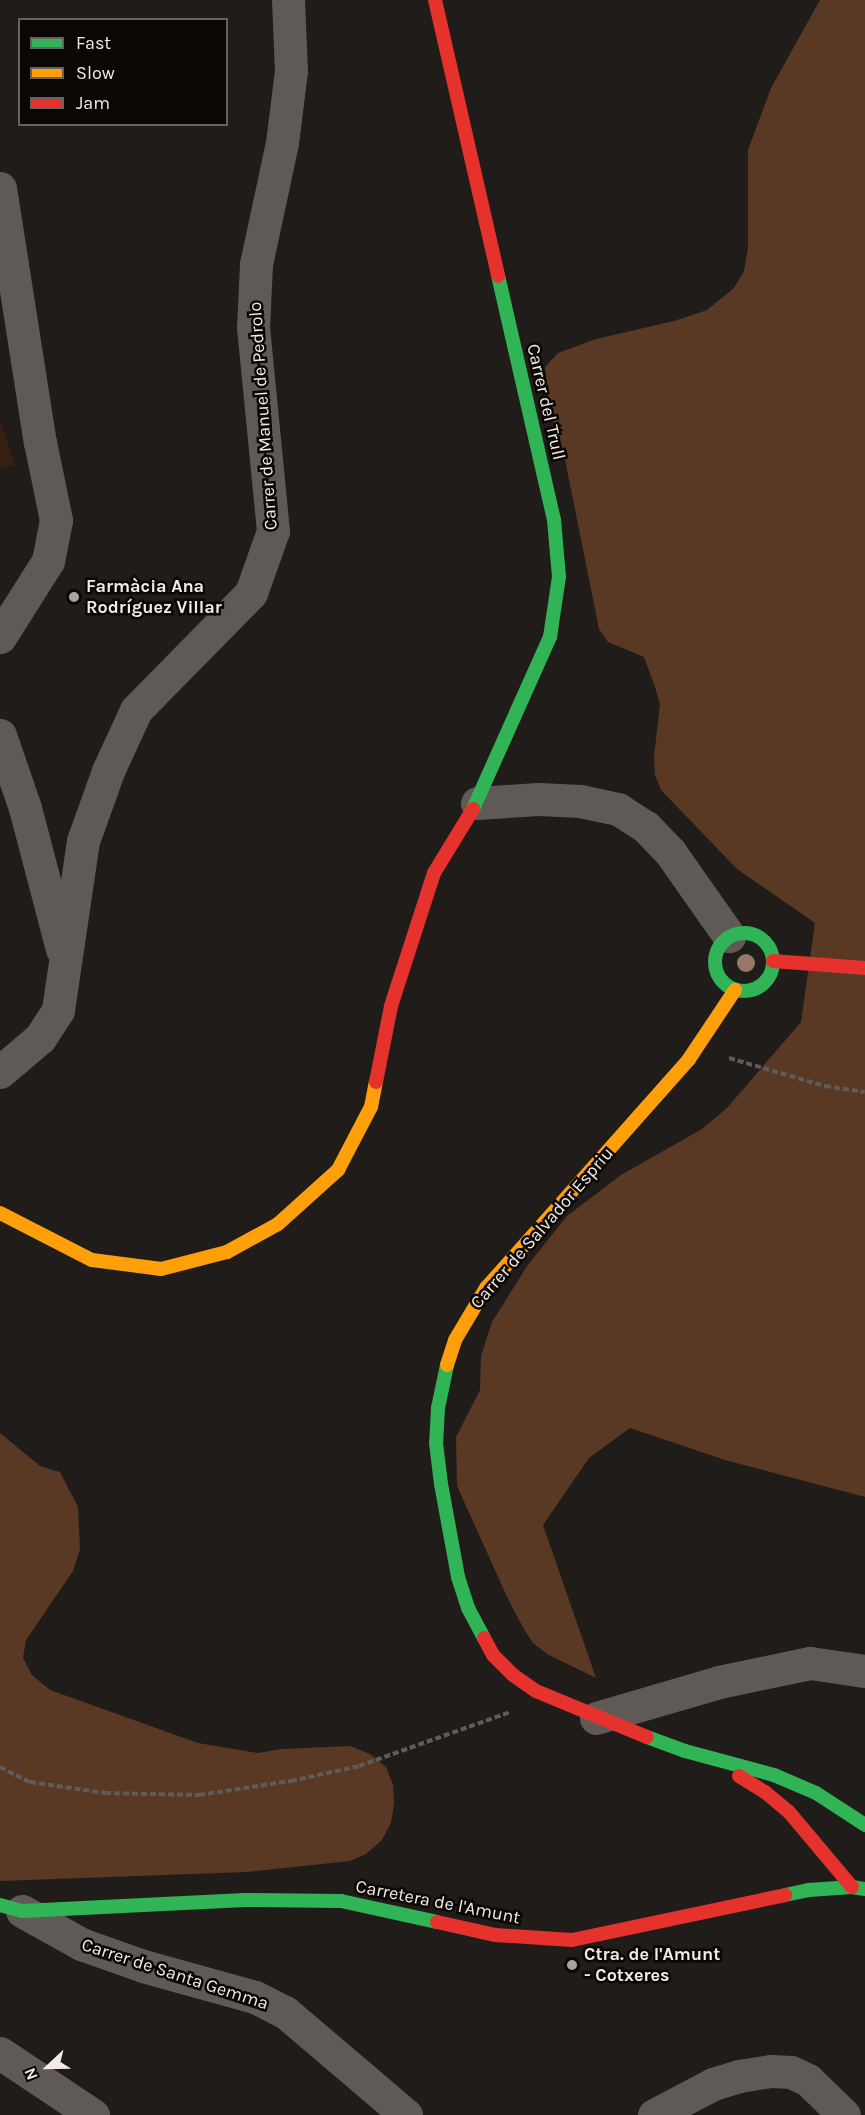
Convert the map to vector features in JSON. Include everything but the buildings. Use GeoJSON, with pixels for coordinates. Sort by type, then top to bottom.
{"type":"FeatureCollection","features":[{"type":"Feature","properties":{"kind":"street","name":"Carrer de Manuel de Pedrolo"},"geometry":{"type":"LineString","coordinates":[[0,1072],[40,1038],[58,1010],[83,842],[108,771],[136,710],[251,593],[273,531],[253,328],[256,264],[282,143],[291,71],[288,0]]}},
{"type":"Feature","properties":{"kind":"street","name":"Carrer del Trull"},"geometry":{"type":"LineString","coordinates":[[0,1213],[92,1260],[161,1269],[227,1252],[278,1224],[338,1170],[371,1107],[391,1006],[434,873],[477,803],[550,637],[559,577],[554,520],[435,0]]}},
{"type":"Feature","properties":{"kind":"street"},"geometry":{"type":"LineString","coordinates":[[0,188],[40,442],[56,520],[48,561],[0,637]]}},
{"type":"Feature","properties":{"kind":"street"},"geometry":{"type":"LineString","coordinates":[[0,735],[25,808],[66,964]]}},
{"type":"Feature","properties":{"kind":"street"},"geometry":{"type":"LineString","coordinates":[[477,803],[538,799],[580,801],[618,809],[646,827],[670,852],[729,936]]}},
{"type":"Feature","properties":{"kind":"street"},"geometry":{"type":"LineString","coordinates":[[740,933],[752,933],[763,939],[770,949],[773,961],[765,981],[746,991],[735,990],[725,984],[718,976],[714,965],[715,954],[729,936],[740,933]]}},
{"type":"Feature","properties":{"kind":"street"},"geometry":{"type":"LineString","coordinates":[[773,961],[865,968]]}},
{"type":"Feature","properties":{"kind":"street","name":"Carrer de Salvador Espriu"},"geometry":{"type":"LineString","coordinates":[[701,1756],[596,1718],[536,1691],[513,1675],[493,1655],[479,1632],[458,1577],[436,1443],[443,1376],[455,1340],[486,1288],[689,1059],[735,990]]}},
{"type":"Feature","properties":{"kind":"street"},"geometry":{"type":"LineString","coordinates":[[596,1718],[719,1682],[810,1663],[865,1671]]}},
{"type":"Feature","properties":{"kind":"street"},"geometry":{"type":"LineString","coordinates":[[701,1756],[774,1775],[816,1793],[854,1815],[865,1825]]}},
{"type":"Feature","properties":{"kind":"street"},"geometry":{"type":"LineString","coordinates":[[701,1756],[765,1792],[789,1812],[859,1888]]}},
{"type":"Feature","properties":{"kind":"street"},"geometry":{"type":"LineString","coordinates":[[816,1793],[837,1822]]}},
{"type":"Feature","properties":{"kind":"street"},"geometry":{"type":"LineString","coordinates":[[849,1858],[859,1888]]}},
{"type":"Feature","properties":{"kind":"street","name":"Carretera de l'Amunt"},"geometry":{"type":"LineString","coordinates":[[11,1908],[245,1900],[341,1901],[495,1935],[572,1940],[649,1926],[800,1892],[859,1888]]}},
{"type":"Feature","properties":{"kind":"street","name":"Carrer de Santa Gemma"},"geometry":{"type":"LineString","coordinates":[[11,1908],[81,1944],[143,1966],[255,1997],[285,2012],[406,2115]]}},
{"type":"Feature","properties":{"kind":"street"},"geometry":{"type":"LineString","coordinates":[[0,2053],[93,2115]]}},
{"type":"Feature","properties":{"kind":"street"},"geometry":{"type":"LineString","coordinates":[[654,2115],[713,2084],[739,2076],[771,2071],[791,2072],[808,2080],[844,2115]]}},
{"type":"Feature","properties":{"kind":"path"},"geometry":{"type":"LineString","coordinates":[[689,1059],[724,1057],[825,1086],[865,1092]]}},
{"type":"Feature","properties":{"kind":"path"},"geometry":{"type":"LineString","coordinates":[[0,1767],[30,1782],[105,1793],[199,1795],[291,1781],[359,1766],[521,1709],[536,1691]]}},
{"type":"Feature","properties":{"kind":"shaded area"},"geometry":{"type":"Polygon","coordinates":[[[820,0],[865,0],[865,1497],[725,1460],[630,1428],[589,1458],[543,1525],[596,1678],[547,1654],[533,1643],[524,1629],[457,1486],[456,1437],[480,1390],[481,1356],[492,1322],[527,1266],[567,1216],[621,1175],[702,1129],[727,1108],[801,1022],[815,923],[737,869],[661,790],[655,775],[654,757],[660,704],[644,657],[608,642],[599,629],[563,450],[550,416],[545,367],[558,353],[596,339],[674,321],[707,310],[734,288],[744,271],[748,248],[748,150],[771,88],[820,0]]]}},
{"type":"Feature","properties":{"kind":"shaded area"},"geometry":{"type":"Polygon","coordinates":[[[0,420],[15,465],[0,470],[0,420]]]}},
{"type":"Feature","properties":{"kind":"shaded area"},"geometry":{"type":"Polygon","coordinates":[[[0,1433],[40,1466],[60,1472],[78,1507],[80,1549],[73,1571],[26,1640],[23,1658],[32,1675],[50,1690],[198,1743],[258,1753],[282,1749],[350,1746],[370,1754],[386,1767],[393,1785],[394,1803],[391,1823],[382,1840],[366,1854],[350,1861],[247,1872],[0,1881],[0,1433]]]}},
{"type":"Feature","properties":{"kind":"traffic: fast"},"geometry":{"type":"LineString","coordinates":[[473,809],[550,637],[559,577],[554,520],[498,276]]}},
{"type":"Feature","properties":{"kind":"traffic: fast"},"geometry":{"type":"LineString","coordinates":[[744,933],[755,935],[765,941],[771,951],[773,962],[771,973],[765,983],[755,989],[744,991],[733,989],[723,983],[717,973],[715,962],[717,951],[723,941],[733,935],[744,933]]}},
{"type":"Feature","properties":{"kind":"traffic: fast"},"geometry":{"type":"LineString","coordinates":[[447,1365],[438,1408],[436,1443],[441,1484],[458,1577],[468,1608],[484,1638]]}},
{"type":"Feature","properties":{"kind":"traffic: fast"},"geometry":{"type":"LineString","coordinates":[[647,1737],[685,1751],[774,1775],[816,1793],[865,1825]]}},
{"type":"Feature","properties":{"kind":"traffic: fast"},"geometry":{"type":"LineString","coordinates":[[785,1895],[809,1890],[852,1887],[865,1889]]}},
{"type":"Feature","properties":{"kind":"traffic: fast"},"geometry":{"type":"LineString","coordinates":[[0,1905],[22,1911],[245,1900],[341,1901],[437,1922]]}},
{"type":"Feature","properties":{"kind":"traffic: slow"},"geometry":{"type":"LineString","coordinates":[[447,1365],[455,1340],[486,1288],[689,1059],[735,990]]}},
{"type":"Feature","properties":{"kind":"traffic: slow"},"geometry":{"type":"LineString","coordinates":[[0,1213],[92,1260],[161,1269],[227,1252],[278,1224],[338,1170],[371,1107],[376,1082]]}},
{"type":"Feature","properties":{"kind":"traffic: jam"},"geometry":{"type":"LineString","coordinates":[[435,0],[498,276]]}},
{"type":"Feature","properties":{"kind":"traffic: jam"},"geometry":{"type":"LineString","coordinates":[[376,1082],[391,1006],[434,873],[473,809]]}},
{"type":"Feature","properties":{"kind":"traffic: jam"},"geometry":{"type":"LineString","coordinates":[[773,961],[865,968]]}},
{"type":"Feature","properties":{"kind":"traffic: jam"},"geometry":{"type":"LineString","coordinates":[[484,1638],[493,1655],[513,1675],[536,1691],[647,1737]]}},
{"type":"Feature","properties":{"kind":"traffic: jam"},"geometry":{"type":"LineString","coordinates":[[739,1776],[765,1792],[789,1812],[852,1887]]}},
{"type":"Feature","properties":{"kind":"traffic: jam"},"geometry":{"type":"LineString","coordinates":[[437,1922],[495,1935],[572,1940],[785,1895]]}},
{"type":"Feature","properties":{"kind":"place","name":"Farmàcia Ana Rodríguez Villar"},"geometry":{"type":"Point","coordinates":[74,597]}},
{"type":"Feature","properties":{"kind":"place","name":"Ctra. de l'Amunt - Cotxeres"},"geometry":{"type":"Point","coordinates":[572,1965]}}]}
